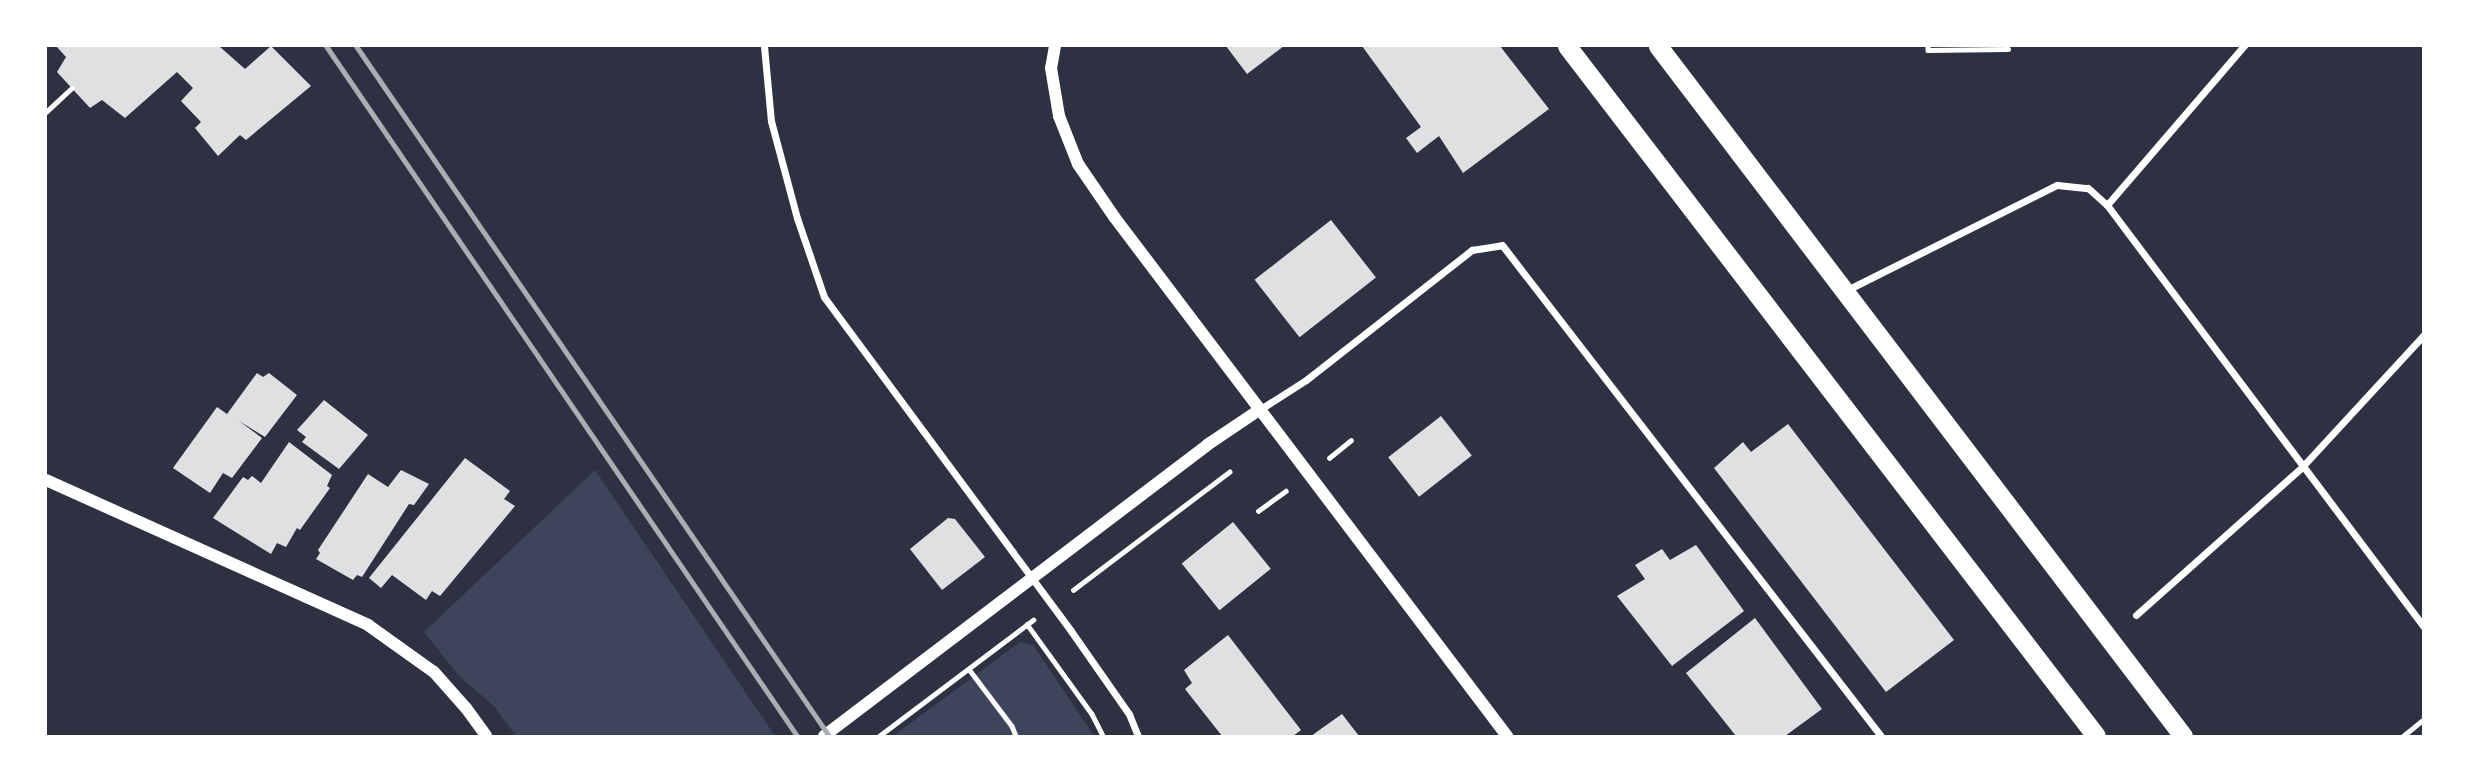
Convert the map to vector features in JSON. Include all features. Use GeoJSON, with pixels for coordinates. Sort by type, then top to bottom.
{"type":"FeatureCollection","features":[{"type":"Feature","properties":{"kind":"highway"},"geometry":{"type":"LineString","coordinates":[[1567,46],[2096,737]]}},
{"type":"Feature","properties":{"kind":"highway"},"geometry":{"type":"LineString","coordinates":[[1658,46],[2183,737]]}},
{"type":"Feature","properties":{"kind":"street"},"geometry":{"type":"LineString","coordinates":[[764,46],[771,121],[797,218],[824,297],[1129,714],[1138,737]]}},
{"type":"Feature","properties":{"kind":"street"},"geometry":{"type":"LineString","coordinates":[[1055,46],[1051,68],[1059,116],[1078,164],[1115,218],[1507,737]]}},
{"type":"Feature","properties":{"kind":"street"},"geometry":{"type":"LineString","coordinates":[[2107,205],[2245,46]]}},
{"type":"Feature","properties":{"kind":"street"},"geometry":{"type":"LineString","coordinates":[[1845,292],[2057,186],[2088,188],[2107,205],[2424,627]]}},
{"type":"Feature","properties":{"kind":"street"},"geometry":{"type":"LineString","coordinates":[[824,737],[1208,445],[1306,380],[1472,250],[1502,246],[1881,737]]}},
{"type":"Feature","properties":{"kind":"street"},"geometry":{"type":"LineString","coordinates":[[2136,615],[2302,467],[2424,335]]}},
{"type":"Feature","properties":{"kind":"street"},"geometry":{"type":"LineString","coordinates":[[46,480],[368,625],[434,672],[466,708],[486,737]]}},
{"type":"Feature","properties":{"kind":"path"},"geometry":{"type":"LineString","coordinates":[[1928,46],[1928,50],[2008,49]]}},
{"type":"Feature","properties":{"kind":"path"},"geometry":{"type":"LineString","coordinates":[[46,112],[72,88]]}},
{"type":"Feature","properties":{"kind":"path"},"geometry":{"type":"LineString","coordinates":[[1027,624],[1092,714],[1103,737]]}},
{"type":"Feature","properties":{"kind":"path"},"geometry":{"type":"LineString","coordinates":[[969,668],[1013,726],[1017,737]]}},
{"type":"Feature","properties":{"kind":"path"},"geometry":{"type":"LineString","coordinates":[[2403,737],[2424,719]]}},
{"type":"Feature","properties":{"kind":"shaded area"},"geometry":{"type":"Polygon","coordinates":[[[595,470],[775,736],[516,736],[494,706],[459,676],[424,632],[595,470]]]}},
{"type":"Feature","properties":{"kind":"shaded area"},"geometry":{"type":"Polygon","coordinates":[[[1020,642],[1033,645],[1094,736],[893,736],[1020,642]]]}},
{"type":"Feature","properties":{"kind":"building"},"geometry":{"type":"Polygon","coordinates":[[[56,46],[219,46],[245,69],[271,46],[311,86],[246,140],[240,135],[218,156],[195,128],[201,122],[181,101],[193,88],[177,72],[125,118],[102,100],[90,108],[57,72],[66,57],[56,46]]]}},
{"type":"Feature","properties":{"kind":"building"},"geometry":{"type":"Polygon","coordinates":[[[1226,46],[1284,46],[1247,74],[1226,46]]]}},
{"type":"Feature","properties":{"kind":"building"},"geometry":{"type":"Polygon","coordinates":[[[1362,46],[1500,46],[1549,109],[1463,173],[1439,136],[1417,153],[1406,138],[1421,127],[1362,46]]]}},
{"type":"Feature","properties":{"kind":"building"},"geometry":{"type":"Polygon","coordinates":[[[1331,220],[1376,278],[1300,337],[1255,280],[1331,220]]]}},
{"type":"Feature","properties":{"kind":"building"},"geometry":{"type":"Polygon","coordinates":[[[257,373],[263,377],[269,373],[297,395],[265,437],[239,421],[262,438],[232,478],[223,473],[210,493],[173,468],[217,407],[227,414],[257,373]]]}},
{"type":"Feature","properties":{"kind":"building"},"geometry":{"type":"Polygon","coordinates":[[[324,400],[368,435],[339,469],[302,442],[306,437],[297,430],[324,400]]]}},
{"type":"Feature","properties":{"kind":"building"},"geometry":{"type":"Polygon","coordinates":[[[1441,416],[1472,455],[1419,497],[1388,457],[1441,416]]]}},
{"type":"Feature","properties":{"kind":"building"},"geometry":{"type":"Polygon","coordinates":[[[1788,424],[1954,640],[1886,692],[1714,468],[1743,442],[1751,452],[1788,424]]]}},
{"type":"Feature","properties":{"kind":"building"},"geometry":{"type":"Polygon","coordinates":[[[289,442],[332,475],[327,486],[330,488],[300,530],[297,528],[286,547],[277,543],[271,554],[213,518],[243,477],[248,480],[252,476],[261,483],[289,442]]]}},
{"type":"Feature","properties":{"kind":"building"},"geometry":{"type":"Polygon","coordinates":[[[465,458],[510,491],[504,499],[515,506],[440,596],[432,591],[426,600],[392,575],[381,588],[369,578],[465,458]]]}},
{"type":"Feature","properties":{"kind":"building"},"geometry":{"type":"Polygon","coordinates":[[[401,470],[429,484],[414,505],[409,504],[362,577],[357,575],[353,580],[316,559],[320,553],[318,550],[368,474],[388,487],[401,470]]]}},
{"type":"Feature","properties":{"kind":"building"},"geometry":{"type":"Polygon","coordinates":[[[948,518],[955,519],[985,557],[942,590],[910,549],[948,518]]]}},
{"type":"Feature","properties":{"kind":"building"},"geometry":{"type":"Polygon","coordinates":[[[1233,522],[1271,569],[1219,610],[1182,564],[1233,522]]]}},
{"type":"Feature","properties":{"kind":"building"},"geometry":{"type":"Polygon","coordinates":[[[1696,545],[1744,611],[1672,666],[1617,596],[1645,579],[1635,565],[1662,549],[1670,560],[1696,545]]]}},
{"type":"Feature","properties":{"kind":"building"},"geometry":{"type":"Polygon","coordinates":[[[1755,618],[1822,709],[1785,736],[1736,736],[1686,673],[1755,618]]]}},
{"type":"Feature","properties":{"kind":"building"},"geometry":{"type":"Polygon","coordinates":[[[1228,635],[1301,730],[1293,736],[1222,736],[1185,689],[1192,683],[1184,670],[1228,635]]]}},
{"type":"Feature","properties":{"kind":"building"},"geometry":{"type":"Polygon","coordinates":[[[1342,714],[1359,736],[1311,736],[1342,714]]]}},
{"type":"Feature","properties":{"kind":"railway"},"geometry":{"type":"LineString","coordinates":[[326,46],[797,736]]}},
{"type":"Feature","properties":{"kind":"railway"},"geometry":{"type":"LineString","coordinates":[[356,46],[829,736]]}}]}
